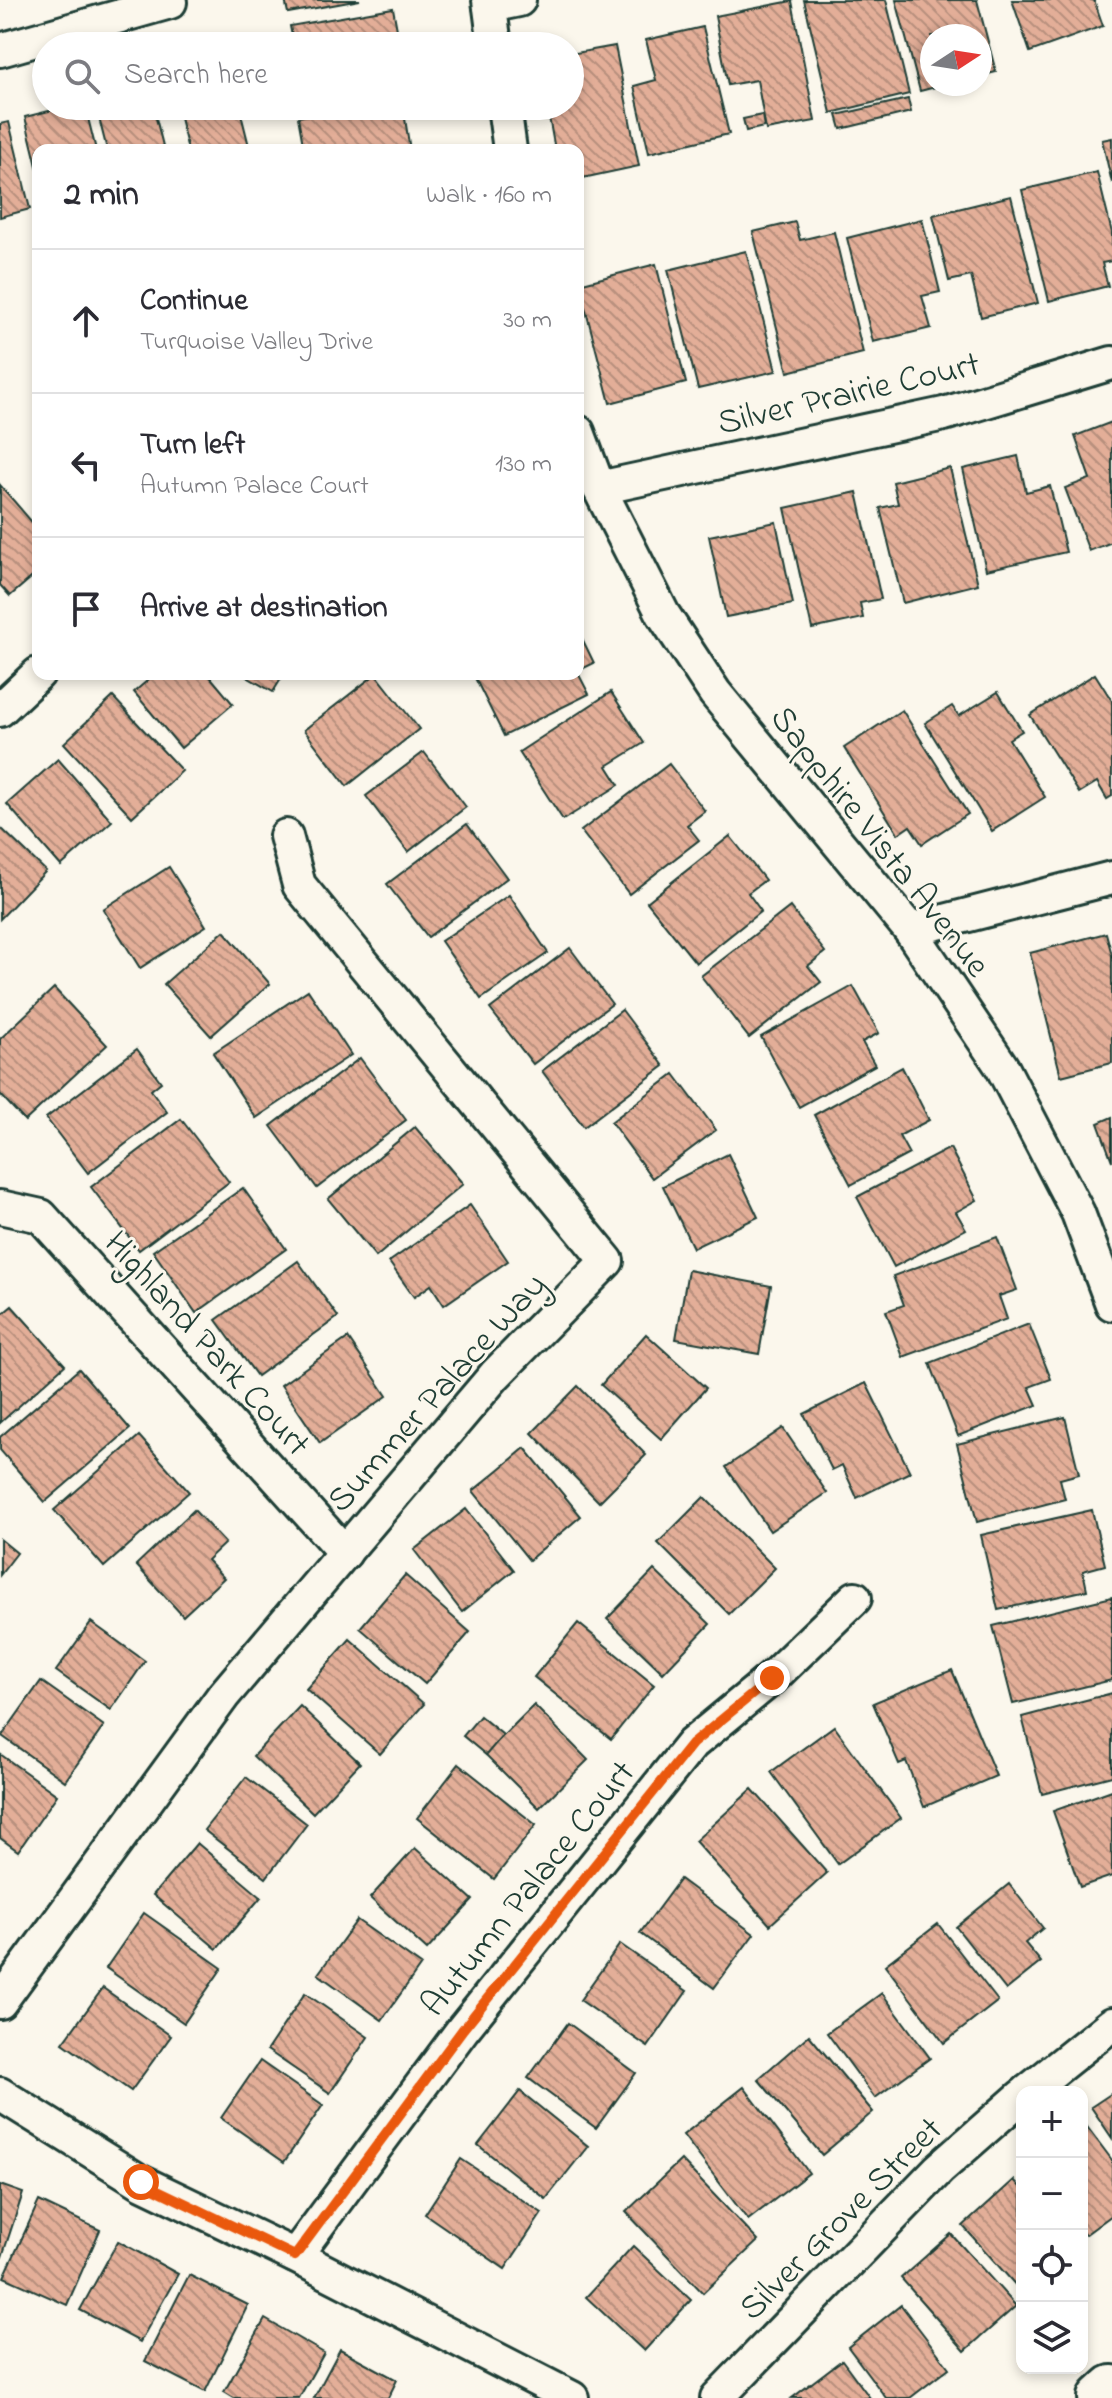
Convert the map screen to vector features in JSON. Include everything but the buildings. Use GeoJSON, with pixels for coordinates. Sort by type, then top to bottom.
{"type":"FeatureCollection","features":[{"type":"Feature","properties":{"kind":"main road"},"geometry":{"type":"LineString","coordinates":[[1101,2398],[1112,2388]]}},
{"type":"Feature","properties":{"kind":"street"},"geometry":{"type":"LineString","coordinates":[[64,32],[170,2]]}},
{"type":"Feature","properties":{"kind":"street"},"geometry":{"type":"LineString","coordinates":[[496,32],[499,2]]}},
{"type":"Feature","properties":{"kind":"street"},"geometry":{"type":"LineString","coordinates":[[0,50],[32,41]]}},
{"type":"Feature","properties":{"kind":"street"},"geometry":{"type":"LineString","coordinates":[[506,120],[509,144]]}},
{"type":"Feature","properties":{"kind":"street","name":"Silver Prairie Court"},"geometry":{"type":"LineString","coordinates":[[599,488],[944,414],[1112,363]]}},
{"type":"Feature","properties":{"kind":"street","name":"Sapphire Vista Avenue"},"geometry":{"type":"LineString","coordinates":[[584,448],[599,488],[663,614],[715,693],[910,930],[1002,1067],[1078,1213],[1112,1304]]}},
{"type":"Feature","properties":{"kind":"street"},"geometry":{"type":"LineString","coordinates":[[0,710],[32,680]]}},
{"type":"Feature","properties":{"kind":"street","name":"Summer Palace Way"},"geometry":{"type":"LineString","coordinates":[[0,2002],[223,1696],[495,1375],[607,1261],[299,885],[286,836]]}},
{"type":"Feature","properties":{"kind":"street"},"geometry":{"type":"LineString","coordinates":[[910,930],[1112,878]]}},
{"type":"Feature","properties":{"kind":"street","name":"Highland Park Court"},"geometry":{"type":"LineString","coordinates":[[0,1207],[41,1216],[345,1553]]}},
{"type":"Feature","properties":{"kind":"street","name":"Autumn Palace Court"},"geometry":{"type":"LineString","coordinates":[[295,2256],[463,2029],[692,1744],[772,1678],[855,1598]]}},
{"type":"Feature","properties":{"kind":"street"},"geometry":{"type":"LineString","coordinates":[[1034,2086],[1112,2024]]}},
{"type":"Feature","properties":{"kind":"street"},"geometry":{"type":"LineString","coordinates":[[0,2094],[141,2182],[295,2256],[572,2398]]}},
{"type":"Feature","properties":{"kind":"street","name":"Silver Grove Street"},"geometry":{"type":"LineString","coordinates":[[717,2398],[939,2169],[1016,2101]]}},
{"type":"Feature","properties":{"kind":"route"},"geometry":{"type":"LineString","coordinates":[[141,2182],[295,2256],[463,2029],[692,1744],[772,1678]]}}]}
